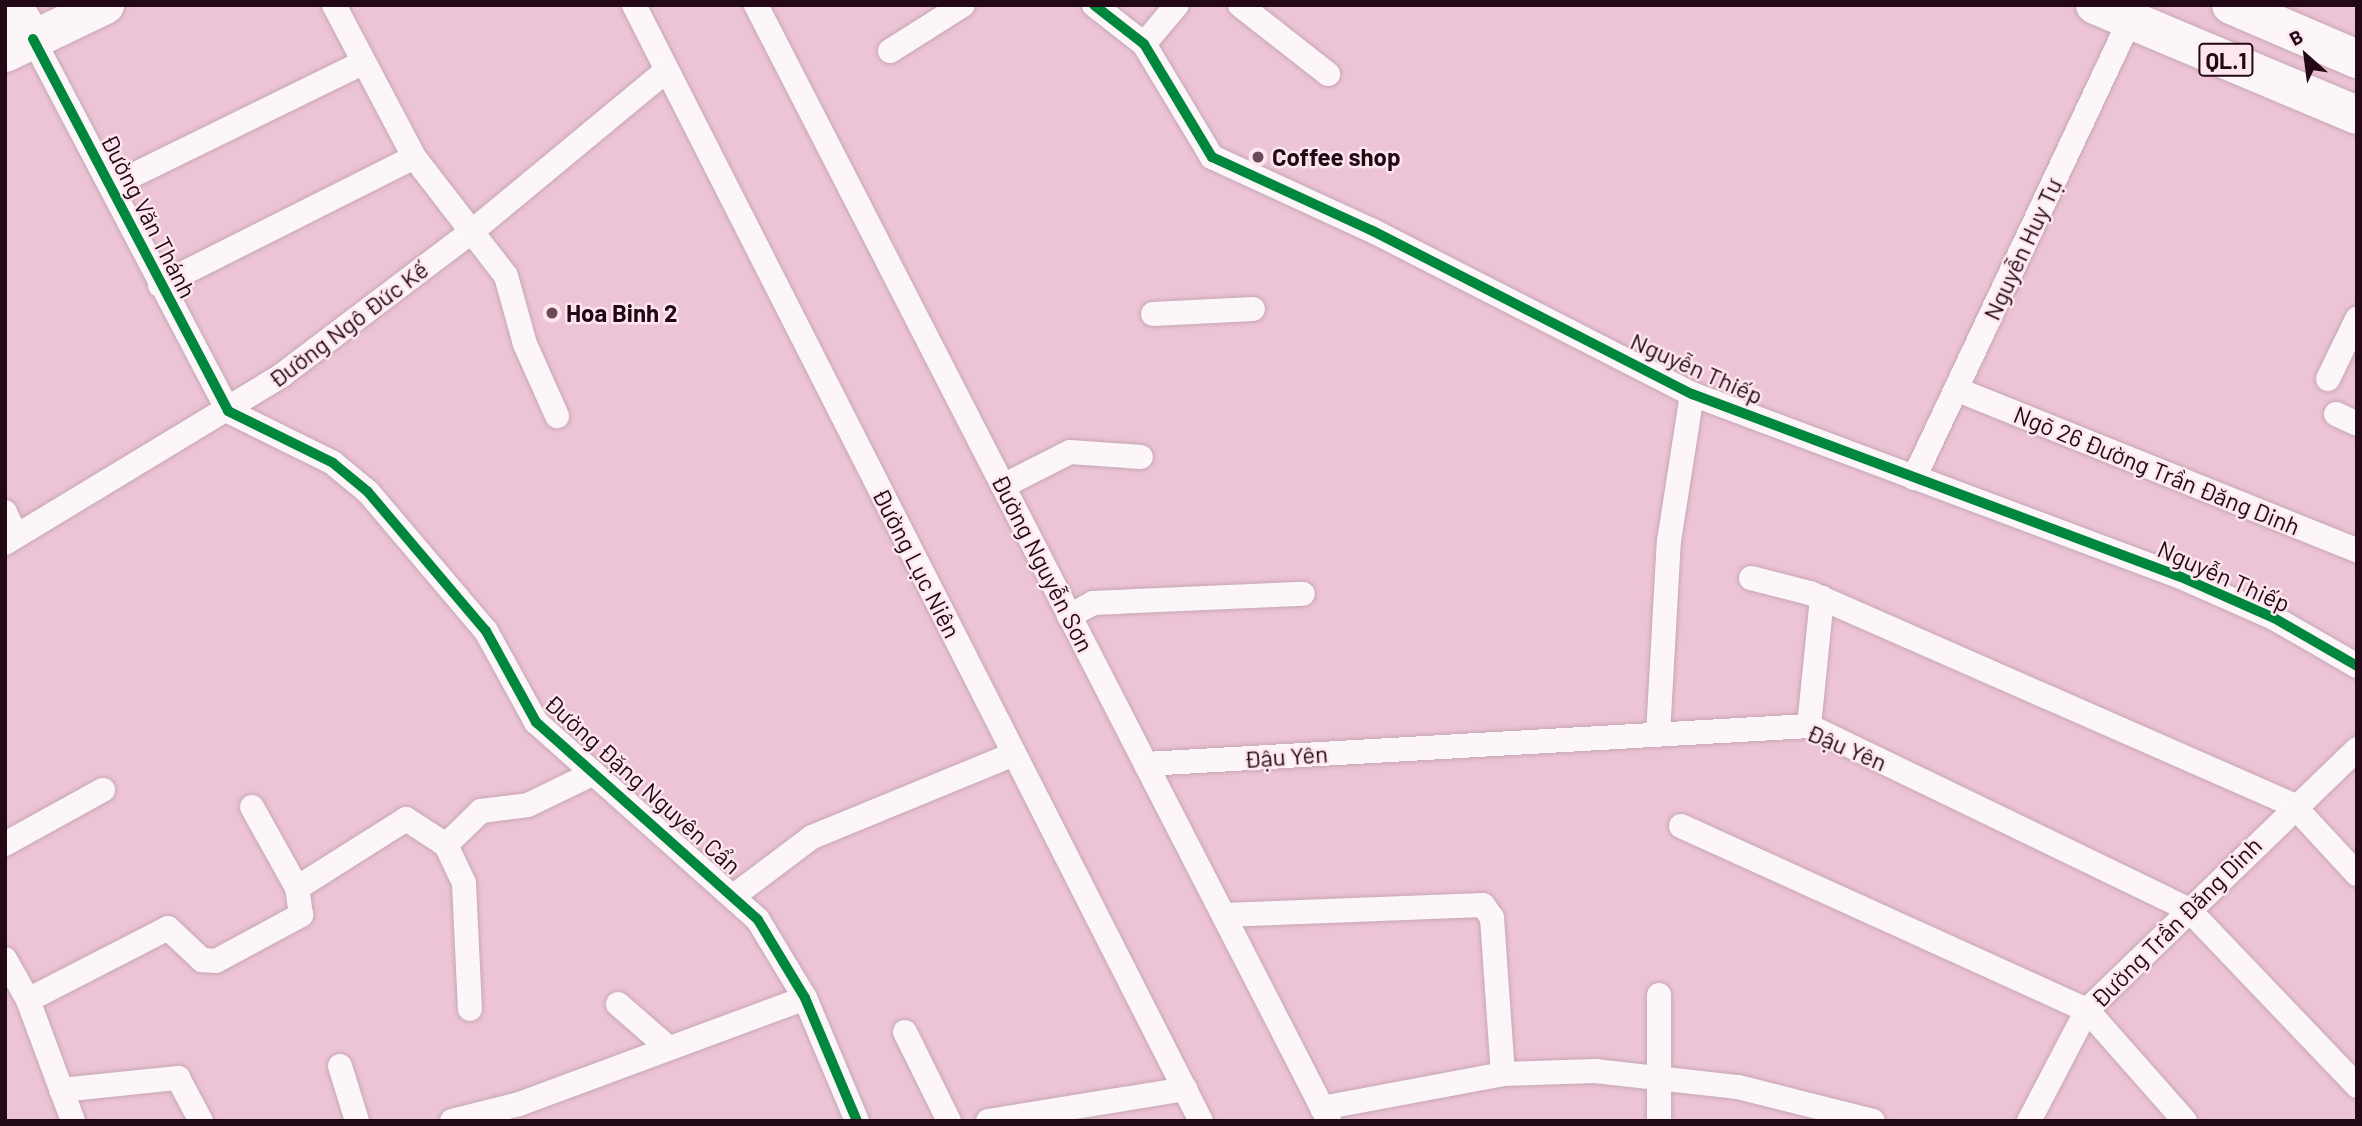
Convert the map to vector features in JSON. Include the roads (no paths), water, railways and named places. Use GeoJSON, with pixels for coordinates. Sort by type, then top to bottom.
{"type":"FeatureCollection","features":[{"type":"Feature","properties":{"kind":"main road"},"geometry":{"type":"LineString","coordinates":[[9,6],[19,46],[105,5]]}},
{"type":"Feature","properties":{"kind":"main road","name":"QL.1"},"geometry":{"type":"LineString","coordinates":[[2231,5],[2357,59]]}},
{"type":"Feature","properties":{"kind":"main road","name":"QL.1"},"geometry":{"type":"LineString","coordinates":[[2141,16],[2357,115]]}},
{"type":"Feature","properties":{"kind":"street"},"geometry":{"type":"LineString","coordinates":[[334,5],[360,64],[414,158],[506,276],[525,344],[557,416]]}},
{"type":"Feature","properties":{"kind":"street","name":"Đường Lục Niên"},"geometry":{"type":"LineString","coordinates":[[634,5],[1201,1121]]}},
{"type":"Feature","properties":{"kind":"street","name":"Đường Nguyễn Sơn"},"geometry":{"type":"LineString","coordinates":[[756,5],[1326,1114]]}},
{"type":"Feature","properties":{"kind":"street"},"geometry":{"type":"LineString","coordinates":[[890,51],[963,5]]}},
{"type":"Feature","properties":{"kind":"street","name":"Nguyễn Thiếp"},"geometry":{"type":"LineString","coordinates":[[1094,5],[1144,44],[1212,157],[1373,231],[1692,394],[2181,577],[2274,618],[2357,666]]}},
{"type":"Feature","properties":{"kind":"street"},"geometry":{"type":"LineString","coordinates":[[1144,44],[1177,5]]}},
{"type":"Feature","properties":{"kind":"street"},"geometry":{"type":"LineString","coordinates":[[1240,5],[1328,74]]}},
{"type":"Feature","properties":{"kind":"street","name":"Nguyễn Huy Tự"},"geometry":{"type":"LineString","coordinates":[[1914,478],[2141,16]]}},
{"type":"Feature","properties":{"kind":"street","name":"Đường Văn Thánh"},"geometry":{"type":"LineString","coordinates":[[19,46],[111,186],[160,285],[228,411]]}},
{"type":"Feature","properties":{"kind":"street"},"geometry":{"type":"LineString","coordinates":[[111,186],[360,64]]}},
{"type":"Feature","properties":{"kind":"street","name":"Đường Ngô Đức Kế"},"geometry":{"type":"LineString","coordinates":[[11,539],[228,411],[470,233],[666,71]]}},
{"type":"Feature","properties":{"kind":"street"},"geometry":{"type":"LineString","coordinates":[[160,285],[414,158]]}},
{"type":"Feature","properties":{"kind":"street"},"geometry":{"type":"LineString","coordinates":[[1153,314],[1253,309]]}},
{"type":"Feature","properties":{"kind":"street"},"geometry":{"type":"LineString","coordinates":[[2328,379],[2357,319]]}},
{"type":"Feature","properties":{"kind":"street","name":"Ngõ 26 Đường Trần Đăng Dinh"},"geometry":{"type":"LineString","coordinates":[[1958,390],[2357,551]]}},
{"type":"Feature","properties":{"kind":"street"},"geometry":{"type":"LineString","coordinates":[[1658,735],[1669,541],[1692,394]]}},
{"type":"Feature","properties":{"kind":"street","name":"Đường Đặng Nguyên Cẩn"},"geometry":{"type":"LineString","coordinates":[[228,411],[333,463],[368,492],[486,631],[536,722],[735,895],[772,939],[805,998],[857,1121]]}},
{"type":"Feature","properties":{"kind":"street"},"geometry":{"type":"LineString","coordinates":[[1003,486],[1070,452],[1141,457]]}},
{"type":"Feature","properties":{"kind":"street"},"geometry":{"type":"LineString","coordinates":[[5,512],[11,539]]}},
{"type":"Feature","properties":{"kind":"street"},"geometry":{"type":"LineString","coordinates":[[1751,578],[1822,598],[2292,805],[2357,874]]}},
{"type":"Feature","properties":{"kind":"street"},"geometry":{"type":"LineString","coordinates":[[1069,615],[1093,603],[1303,594]]}},
{"type":"Feature","properties":{"kind":"street"},"geometry":{"type":"LineString","coordinates":[[1809,726],[1822,598]]}},
{"type":"Feature","properties":{"kind":"street","name":"Đậu Yên"},"geometry":{"type":"LineString","coordinates":[[1146,764],[1809,726],[2188,909],[2357,1086]]}},
{"type":"Feature","properties":{"kind":"street","name":"Đường Trần Đăng Dinh"},"geometry":{"type":"LineString","coordinates":[[2029,1121],[2087,1010],[2292,805],[2357,749]]}},
{"type":"Feature","properties":{"kind":"street"},"geometry":{"type":"LineString","coordinates":[[735,895],[812,837],[1014,754]]}},
{"type":"Feature","properties":{"kind":"street"},"geometry":{"type":"LineString","coordinates":[[446,845],[481,811],[528,805],[594,773]]}},
{"type":"Feature","properties":{"kind":"street"},"geometry":{"type":"LineString","coordinates":[[5,844],[103,790]]}},
{"type":"Feature","properties":{"kind":"street"},"geometry":{"type":"LineString","coordinates":[[28,1000],[167,928],[202,960],[216,961],[301,915],[297,888],[252,807]]}},
{"type":"Feature","properties":{"kind":"street"},"geometry":{"type":"LineString","coordinates":[[297,888],[406,819],[446,845],[468,899],[470,1009]]}},
{"type":"Feature","properties":{"kind":"street"},"geometry":{"type":"LineString","coordinates":[[1681,826],[2087,1010],[2185,1121]]}},
{"type":"Feature","properties":{"kind":"street"},"geometry":{"type":"LineString","coordinates":[[1224,915],[1483,905],[1492,918],[1503,1074]]}},
{"type":"Feature","properties":{"kind":"street"},"geometry":{"type":"LineString","coordinates":[[5,959],[28,1000],[73,1121]]}},
{"type":"Feature","properties":{"kind":"street"},"geometry":{"type":"LineString","coordinates":[[1659,995],[1659,1121]]}},
{"type":"Feature","properties":{"kind":"street"},"geometry":{"type":"LineString","coordinates":[[452,1121],[519,1104],[665,1045],[805,998]]}},
{"type":"Feature","properties":{"kind":"street"},"geometry":{"type":"LineString","coordinates":[[618,1004],[665,1045]]}},
{"type":"Feature","properties":{"kind":"street"},"geometry":{"type":"LineString","coordinates":[[905,1032],[949,1121]]}},
{"type":"Feature","properties":{"kind":"street"},"geometry":{"type":"LineString","coordinates":[[340,1066],[357,1121]]}},
{"type":"Feature","properties":{"kind":"street"},"geometry":{"type":"LineString","coordinates":[[1326,1114],[1503,1074],[1660,1076],[1738,1087],[1873,1121]]}},
{"type":"Feature","properties":{"kind":"street"},"geometry":{"type":"LineString","coordinates":[[61,1090],[178,1078],[201,1121]]}},
{"type":"Feature","properties":{"kind":"street"},"geometry":{"type":"LineString","coordinates":[[988,1121],[1185,1089]]}},
{"type":"Feature","properties":{"kind":"place","name":"Coffee shop"},"geometry":{"type":"Point","coordinates":[1258,157]}},
{"type":"Feature","properties":{"kind":"place","name":"Hoa Binh 2"},"geometry":{"type":"Point","coordinates":[552,313]}}]}
